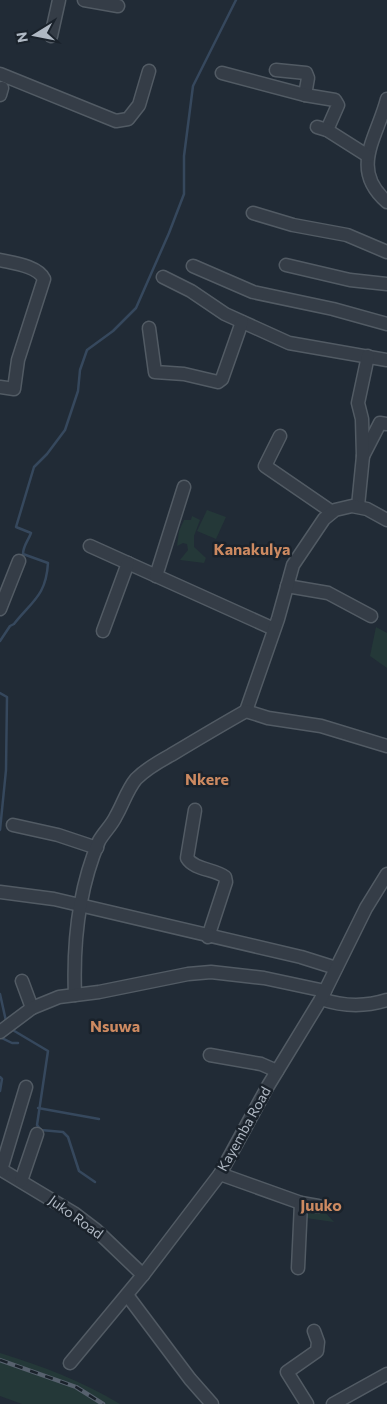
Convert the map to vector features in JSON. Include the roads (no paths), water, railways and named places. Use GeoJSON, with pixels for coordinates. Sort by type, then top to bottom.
{"type":"FeatureCollection","features":[{"type":"Feature","properties":{"kind":"street"},"geometry":{"type":"LineString","coordinates":[[51,36],[59,0]]}},
{"type":"Feature","properties":{"kind":"street"},"geometry":{"type":"LineString","coordinates":[[84,0],[118,6]]}},
{"type":"Feature","properties":{"kind":"street"},"geometry":{"type":"LineString","coordinates":[[276,70],[306,73],[308,78],[305,96]]}},
{"type":"Feature","properties":{"kind":"street"},"geometry":{"type":"LineString","coordinates":[[0,74],[116,122],[128,119],[139,105],[149,71]]}},
{"type":"Feature","properties":{"kind":"street"},"geometry":{"type":"LineString","coordinates":[[222,73],[305,96],[338,102],[338,105],[322,128],[368,156]]}},
{"type":"Feature","properties":{"kind":"street"},"geometry":{"type":"LineString","coordinates":[[387,99],[385,118],[368,156],[368,179],[373,189],[387,202]]}},
{"type":"Feature","properties":{"kind":"street"},"geometry":{"type":"LineString","coordinates":[[253,213],[293,226],[347,235],[387,252]]}},
{"type":"Feature","properties":{"kind":"street"},"geometry":{"type":"LineString","coordinates":[[0,260],[24,266],[42,274],[44,279],[18,360],[14,390],[0,387]]}},
{"type":"Feature","properties":{"kind":"street"},"geometry":{"type":"LineString","coordinates":[[286,265],[350,280],[387,284]]}},
{"type":"Feature","properties":{"kind":"street"},"geometry":{"type":"LineString","coordinates":[[193,266],[253,292],[332,309],[387,324]]}},
{"type":"Feature","properties":{"kind":"street"},"geometry":{"type":"LineString","coordinates":[[163,277],[191,291],[224,314],[289,342],[387,360]]}},
{"type":"Feature","properties":{"kind":"street"},"geometry":{"type":"LineString","coordinates":[[149,328],[155,372],[184,374],[218,382],[222,379],[242,322]]}},
{"type":"Feature","properties":{"kind":"street"},"geometry":{"type":"LineString","coordinates":[[358,506],[363,456],[362,419],[358,403],[368,356]]}},
{"type":"Feature","properties":{"kind":"street"},"geometry":{"type":"LineString","coordinates":[[363,456],[380,423],[387,424]]}},
{"type":"Feature","properties":{"kind":"street"},"geometry":{"type":"LineString","coordinates":[[280,436],[265,466],[332,512]]}},
{"type":"Feature","properties":{"kind":"street"},"geometry":{"type":"LineString","coordinates":[[156,576],[184,487]]}},
{"type":"Feature","properties":{"kind":"street"},"geometry":{"type":"LineString","coordinates":[[75,995],[74,953],[88,877],[97,848],[137,779],[156,763],[246,712],[297,556],[324,519],[332,512],[344,506],[358,506],[387,520]]}},
{"type":"Feature","properties":{"kind":"street"},"geometry":{"type":"LineString","coordinates":[[90,546],[274,629]]}},
{"type":"Feature","properties":{"kind":"street"},"geometry":{"type":"LineString","coordinates":[[0,609],[19,561]]}},
{"type":"Feature","properties":{"kind":"street"},"geometry":{"type":"LineString","coordinates":[[103,631],[128,563]]}},
{"type":"Feature","properties":{"kind":"street"},"geometry":{"type":"LineString","coordinates":[[287,586],[328,593],[371,616]]}},
{"type":"Feature","properties":{"kind":"street"},"geometry":{"type":"LineString","coordinates":[[246,712],[268,718],[321,726],[387,746]]}},
{"type":"Feature","properties":{"kind":"street"},"geometry":{"type":"LineString","coordinates":[[194,810],[187,858],[190,863],[220,873],[225,877],[226,882],[208,937]]}},
{"type":"Feature","properties":{"kind":"street"},"geometry":{"type":"LineString","coordinates":[[13,825],[58,835],[97,848]]}},
{"type":"Feature","properties":{"kind":"street","name":"Kayemba Road"},"geometry":{"type":"LineString","coordinates":[[70,1363],[143,1275],[220,1174],[277,1071],[323,995],[366,908],[387,874]]}},
{"type":"Feature","properties":{"kind":"street"},"geometry":{"type":"LineString","coordinates":[[0,892],[54,899],[208,937],[301,957],[336,968]]}},
{"type":"Feature","properties":{"kind":"street"},"geometry":{"type":"LineString","coordinates":[[0,1032],[32,1008],[59,997],[188,974],[211,972],[264,978],[323,995],[340,1004],[384,1003]]}},
{"type":"Feature","properties":{"kind":"street"},"geometry":{"type":"LineString","coordinates":[[22,982],[32,1008]]}},
{"type":"Feature","properties":{"kind":"street"},"geometry":{"type":"LineString","coordinates":[[210,1055],[254,1062],[277,1071]]}},
{"type":"Feature","properties":{"kind":"street"},"geometry":{"type":"LineString","coordinates":[[0,1169],[26,1087]]}},
{"type":"Feature","properties":{"kind":"street"},"geometry":{"type":"LineString","coordinates":[[21,1181],[37,1134]]}},
{"type":"Feature","properties":{"kind":"street","name":"Juko Road"},"geometry":{"type":"LineString","coordinates":[[0,1169],[68,1209],[96,1230],[143,1275]]}},
{"type":"Feature","properties":{"kind":"street"},"geometry":{"type":"LineString","coordinates":[[220,1174],[300,1203],[318,1206]]}},
{"type":"Feature","properties":{"kind":"street"},"geometry":{"type":"LineString","coordinates":[[298,1268],[300,1203]]}},
{"type":"Feature","properties":{"kind":"street"},"geometry":{"type":"LineString","coordinates":[[127,1295],[190,1379],[212,1404]]}},
{"type":"Feature","properties":{"kind":"street"},"geometry":{"type":"LineString","coordinates":[[308,1404],[287,1372],[317,1351],[318,1342],[314,1331]]}},
{"type":"Feature","properties":{"kind":"street"},"geometry":{"type":"LineString","coordinates":[[333,1404],[387,1374]]}},
{"type":"Feature","properties":{"kind":"waterway"},"geometry":{"type":"LineString","coordinates":[[0,641],[10,626],[14,624],[37,597],[47,574],[48,563],[23,554],[31,533],[16,527],[34,467],[47,454],[65,430],[78,391],[80,370],[87,350],[113,331],[136,308],[169,233],[184,194],[184,156],[193,86],[236,0]]}},
{"type":"Feature","properties":{"kind":"waterway"},"geometry":{"type":"LineString","coordinates":[[0,693],[7,697],[6,770],[0,830]]}},
{"type":"Feature","properties":{"kind":"waterway"},"geometry":{"type":"LineString","coordinates":[[0,994],[6,1021]]}},
{"type":"Feature","properties":{"kind":"waterway"},"geometry":{"type":"LineString","coordinates":[[11,1029],[48,1051],[37,1125],[41,1130],[63,1132],[68,1137],[79,1171],[95,1182]]}},
{"type":"Feature","properties":{"kind":"waterway"},"geometry":{"type":"LineString","coordinates":[[0,1037],[12,1043],[18,1043]]}},
{"type":"Feature","properties":{"kind":"waterway"},"geometry":{"type":"LineString","coordinates":[[0,1077],[2,1079],[0,1091]]}},
{"type":"Feature","properties":{"kind":"waterway"},"geometry":{"type":"LineString","coordinates":[[38,1108],[99,1119]]}},
{"type":"Feature","properties":{"kind":"railway"},"geometry":{"type":"LineString","coordinates":[[0,1360],[76,1387],[103,1404]]}},
{"type":"Feature","properties":{"kind":"district","name":"Kanakulya"},"geometry":{"type":"Point","coordinates":[252,549]}},
{"type":"Feature","properties":{"kind":"district","name":"Nkere"},"geometry":{"type":"Point","coordinates":[207,779]}},
{"type":"Feature","properties":{"kind":"district","name":"Nsuwa"},"geometry":{"type":"Point","coordinates":[115,1026]}},
{"type":"Feature","properties":{"kind":"district","name":"Juuko"},"geometry":{"type":"Point","coordinates":[321,1205]}}]}
